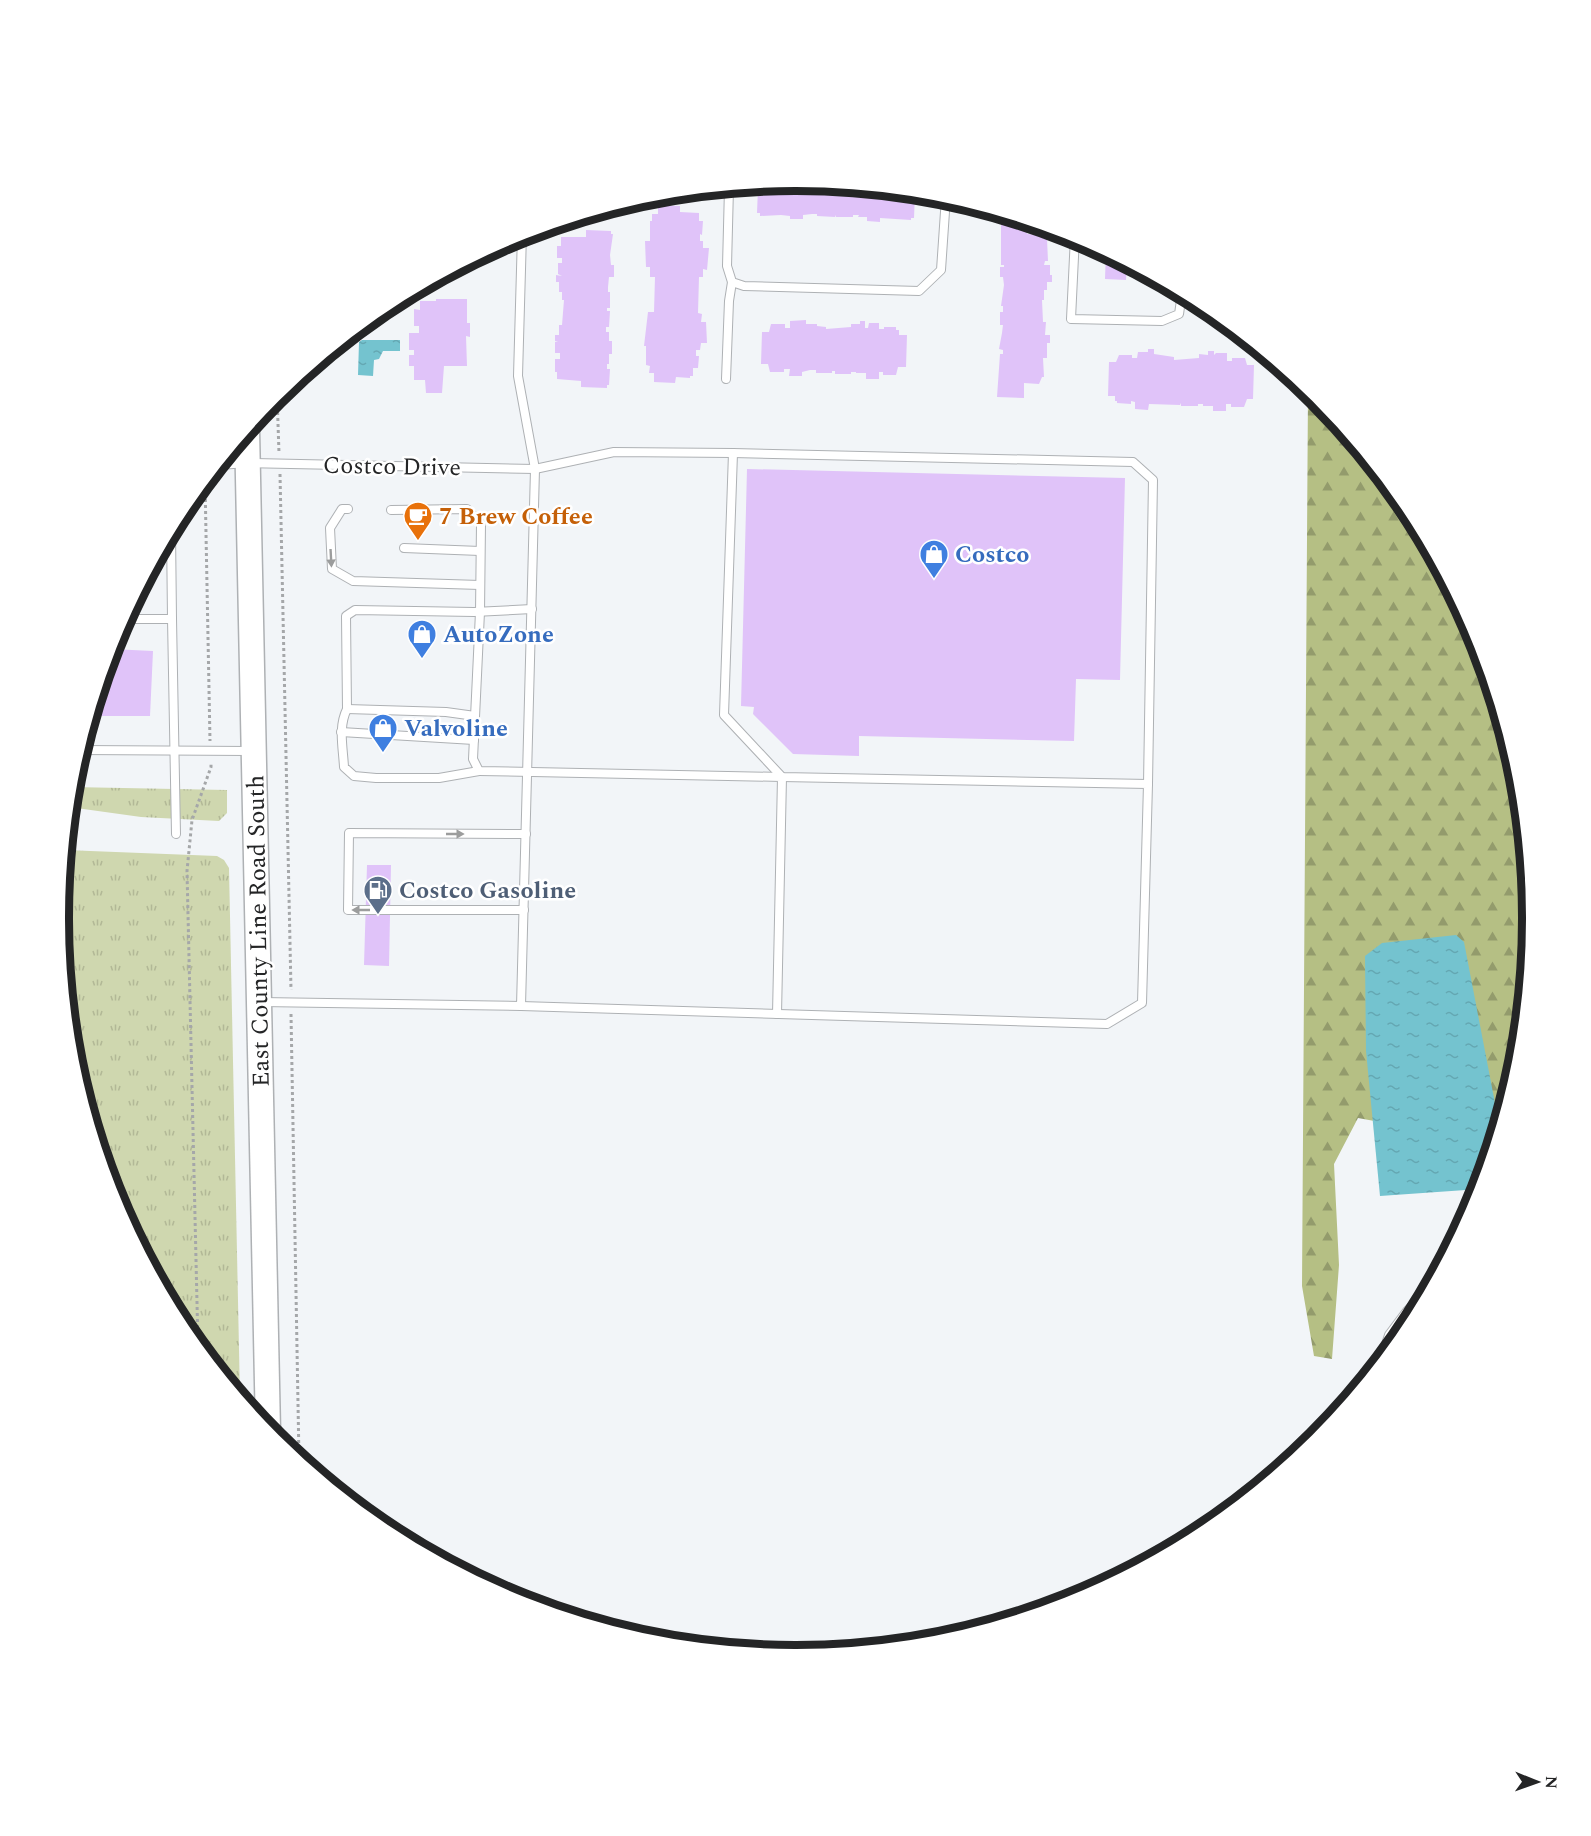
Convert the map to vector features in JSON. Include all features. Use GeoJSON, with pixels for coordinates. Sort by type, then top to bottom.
{"type":"FeatureCollection","features":[{"type":"Feature","properties":{"kind":"main road","name":"East County Line Road South"},"geometry":{"type":"LineString","coordinates":[[247,441],[268,1417]]}},
{"type":"Feature","properties":{"kind":"lane"},"geometry":{"type":"LineString","coordinates":[[726,379],[729,301],[732,282],[727,266],[729,195]]}},
{"type":"Feature","properties":{"kind":"lane"},"geometry":{"type":"LineString","coordinates":[[732,282],[744,286],[919,291],[942,270],[945,207]]}},
{"type":"Feature","properties":{"kind":"lane"},"geometry":{"type":"LineString","coordinates":[[521,1006],[536,469],[518,376],[522,245]]}},
{"type":"Feature","properties":{"kind":"lane"},"geometry":{"type":"LineString","coordinates":[[1074,247],[1071,319],[1162,321],[1179,314],[1181,303]]}},
{"type":"Feature","properties":{"kind":"lane","name":"Costco Drive"},"geometry":{"type":"LineString","coordinates":[[228,464],[536,469],[614,452],[733,453],[1133,462],[1153,480],[1142,1003],[1107,1024],[777,1014]]}},
{"type":"Feature","properties":{"kind":"lane"},"geometry":{"type":"LineString","coordinates":[[259,1002],[521,1006],[777,1014],[782,777],[724,715],[733,453]]}},
{"type":"Feature","properties":{"kind":"lane"},"geometry":{"type":"LineString","coordinates":[[348,509],[342,510],[330,528],[332,568],[353,581],[480,585]]}},
{"type":"Feature","properties":{"kind":"lane"},"geometry":{"type":"LineString","coordinates":[[392,510],[467,509],[481,524],[480,612],[473,759],[479,771]]}},
{"type":"Feature","properties":{"kind":"lane"},"geometry":{"type":"LineString","coordinates":[[171,547],[176,834]]}},
{"type":"Feature","properties":{"kind":"lane"},"geometry":{"type":"LineString","coordinates":[[404,548],[480,551]]}},
{"type":"Feature","properties":{"kind":"lane"},"geometry":{"type":"LineString","coordinates":[[532,609],[480,612],[354,610],[346,616],[347,709],[342,719],[341,732],[344,767],[354,776],[376,778],[439,778],[479,771],[1148,784]]}},
{"type":"Feature","properties":{"kind":"lane"},"geometry":{"type":"LineString","coordinates":[[134,619],[172,619]]}},
{"type":"Feature","properties":{"kind":"lane"},"geometry":{"type":"LineString","coordinates":[[347,709],[446,712],[475,716]]}},
{"type":"Feature","properties":{"kind":"lane"},"geometry":{"type":"LineString","coordinates":[[341,732],[474,740]]}},
{"type":"Feature","properties":{"kind":"lane"},"geometry":{"type":"LineString","coordinates":[[89,750],[254,751]]}},
{"type":"Feature","properties":{"kind":"lane"},"geometry":{"type":"LineString","coordinates":[[524,910],[348,910],[349,833],[526,834]]}},
{"type":"Feature","properties":{"kind":"lane"},"geometry":{"type":"LineString","coordinates":[[1388,1339],[1405,1313]]}},
{"type":"Feature","properties":{"kind":"path"},"geometry":{"type":"LineString","coordinates":[[277,409],[299,1448]]}},
{"type":"Feature","properties":{"kind":"path"},"geometry":{"type":"LineString","coordinates":[[198,1331],[187,871],[192,820],[211,767],[205,495]]}},
{"type":"Feature","properties":{"kind":"green space"},"geometry":{"type":"Polygon","coordinates":[[[1308,403],[1342,439],[1400,514],[1425,555],[1467,640],[1497,730],[1508,776],[1516,823],[1522,918],[1516,1013],[1508,1060],[1489,1134],[1429,1131],[1358,1118],[1334,1164],[1339,1265],[1332,1359],[1314,1356],[1302,1286],[1308,403]]]}},
{"type":"Feature","properties":{"kind":"green space"},"geometry":{"type":"Polygon","coordinates":[[[81,787],[227,790],[227,813],[219,821],[141,817],[78,808],[81,787]]]}},
{"type":"Feature","properties":{"kind":"green space"},"geometry":{"type":"Polygon","coordinates":[[[73,850],[217,856],[224,860],[229,868],[240,1386],[191,1322],[166,1281],[124,1196],[94,1106],[83,1060],[75,1013],[69,918],[73,850]]]}},
{"type":"Feature","properties":{"kind":"water"},"geometry":{"type":"Polygon","coordinates":[[[362,340],[400,340],[400,351],[383,351],[379,359],[374,360],[373,376],[358,375],[359,342],[362,340]]]}},
{"type":"Feature","properties":{"kind":"water"},"geometry":{"type":"Polygon","coordinates":[[[1456,935],[1464,942],[1496,1109],[1469,1190],[1380,1196],[1366,1051],[1365,956],[1382,943],[1456,935]]]}},
{"type":"Feature","properties":{"kind":"building"},"geometry":{"type":"Polygon","coordinates":[[[758,193],[843,193],[915,202],[914,218],[911,220],[880,218],[880,222],[867,221],[867,217],[858,217],[859,215],[836,217],[836,215],[835,217],[817,216],[817,214],[803,215],[803,219],[790,219],[790,216],[760,216],[760,213],[757,213],[758,193]]]}},
{"type":"Feature","properties":{"kind":"building"},"geometry":{"type":"Polygon","coordinates":[[[658,205],[680,206],[680,212],[699,213],[699,221],[703,221],[700,241],[703,241],[703,248],[709,248],[707,270],[703,269],[703,277],[699,277],[698,313],[702,314],[701,322],[706,322],[707,343],[701,343],[700,350],[696,350],[696,356],[699,356],[698,368],[693,368],[693,376],[690,378],[676,377],[675,383],[654,382],[654,373],[649,373],[650,366],[646,365],[646,346],[644,346],[648,312],[654,312],[655,277],[650,277],[650,267],[646,267],[645,241],[650,241],[650,221],[652,221],[652,214],[658,214],[658,205]]]}},
{"type":"Feature","properties":{"kind":"building"},"geometry":{"type":"Polygon","coordinates":[[[1001,221],[1027,229],[1027,234],[1042,235],[1043,239],[1047,239],[1048,261],[1045,261],[1044,265],[1050,265],[1052,282],[1047,282],[1047,290],[1044,290],[1044,300],[1042,300],[1043,322],[1046,322],[1045,335],[1050,335],[1050,343],[1047,343],[1047,358],[1043,358],[1044,377],[1039,384],[1024,383],[1024,398],[997,397],[1000,354],[1003,354],[1003,350],[999,349],[1003,325],[1000,325],[1000,312],[1003,312],[1003,306],[1001,306],[1004,285],[1003,277],[1000,277],[1000,267],[1004,265],[1001,265],[1001,221]]]}},
{"type":"Feature","properties":{"kind":"building"},"geometry":{"type":"Polygon","coordinates":[[[586,230],[611,231],[613,234],[610,255],[611,265],[614,265],[614,277],[609,277],[610,308],[607,308],[607,311],[610,311],[609,327],[606,327],[606,332],[609,332],[609,341],[612,341],[612,354],[609,354],[609,364],[607,364],[607,369],[610,369],[607,388],[581,387],[581,381],[557,379],[557,372],[555,372],[555,359],[560,359],[560,353],[555,353],[555,342],[558,341],[555,341],[555,335],[559,335],[559,325],[562,325],[564,300],[562,300],[562,292],[559,292],[559,282],[556,282],[556,275],[562,276],[558,274],[558,263],[562,263],[562,258],[557,258],[557,246],[561,246],[561,237],[586,237],[586,230]]]}},
{"type":"Feature","properties":{"kind":"building"},"geometry":{"type":"Polygon","coordinates":[[[1106,261],[1127,271],[1126,280],[1105,279],[1106,261]]]}},
{"type":"Feature","properties":{"kind":"building"},"geometry":{"type":"Polygon","coordinates":[[[436,299],[467,299],[467,323],[470,323],[470,337],[466,336],[467,366],[444,366],[442,393],[426,393],[425,380],[414,380],[414,366],[409,366],[409,355],[414,355],[414,350],[409,350],[409,333],[419,333],[419,326],[414,326],[414,309],[420,310],[420,301],[436,301],[436,299]]]}},
{"type":"Feature","properties":{"kind":"building"},"geometry":{"type":"Polygon","coordinates":[[[806,320],[806,324],[817,324],[826,329],[851,327],[851,324],[860,324],[860,321],[865,321],[865,328],[868,328],[869,323],[879,323],[879,329],[896,327],[899,335],[907,335],[906,367],[898,367],[896,375],[883,375],[883,372],[879,372],[879,379],[866,379],[866,373],[856,372],[835,374],[835,371],[816,373],[816,370],[810,370],[802,372],[802,376],[789,376],[790,369],[784,369],[784,372],[770,372],[768,364],[761,364],[762,332],[769,332],[771,324],[785,324],[785,328],[790,328],[790,321],[806,320]]]}},
{"type":"Feature","properties":{"kind":"building"},"geometry":{"type":"Polygon","coordinates":[[[1148,349],[1154,349],[1154,354],[1174,357],[1174,360],[1199,358],[1199,354],[1208,355],[1208,351],[1214,351],[1214,355],[1227,353],[1227,361],[1232,361],[1232,358],[1245,358],[1247,365],[1254,365],[1253,399],[1247,399],[1244,407],[1231,407],[1231,404],[1226,404],[1226,411],[1213,411],[1213,406],[1203,406],[1203,404],[1181,406],[1181,403],[1180,405],[1149,404],[1148,410],[1135,409],[1135,402],[1131,401],[1131,404],[1117,403],[1115,396],[1108,396],[1109,362],[1116,362],[1119,355],[1132,355],[1132,358],[1137,358],[1138,352],[1148,352],[1148,349]]]}},
{"type":"Feature","properties":{"kind":"building","name":"Costco"},"geometry":{"type":"Polygon","coordinates":[[[747,469],[1125,478],[1120,680],[1076,679],[1074,741],[859,736],[859,756],[793,754],[753,714],[754,707],[741,706],[747,469]]]}},
{"type":"Feature","properties":{"kind":"building"},"geometry":{"type":"Polygon","coordinates":[[[121,649],[153,651],[150,716],[98,716],[121,649]]]}},
{"type":"Feature","properties":{"kind":"building","name":"Costco Gasoline"},"geometry":{"type":"Polygon","coordinates":[[[367,865],[391,865],[389,966],[364,965],[367,865]]]}},
{"type":"Feature","properties":{"kind":"place","name":"7 Brew Coffee"},"geometry":{"type":"Point","coordinates":[418,542]}},
{"type":"Feature","properties":{"kind":"place","name":"Costco"},"geometry":{"type":"Point","coordinates":[934,580]}},
{"type":"Feature","properties":{"kind":"place","name":"AutoZone"},"geometry":{"type":"Point","coordinates":[422,660]}},
{"type":"Feature","properties":{"kind":"place","name":"Valvoline"},"geometry":{"type":"Point","coordinates":[383,754]}},
{"type":"Feature","properties":{"kind":"place","name":"Costco Gasoline"},"geometry":{"type":"Point","coordinates":[378,916]}}]}
